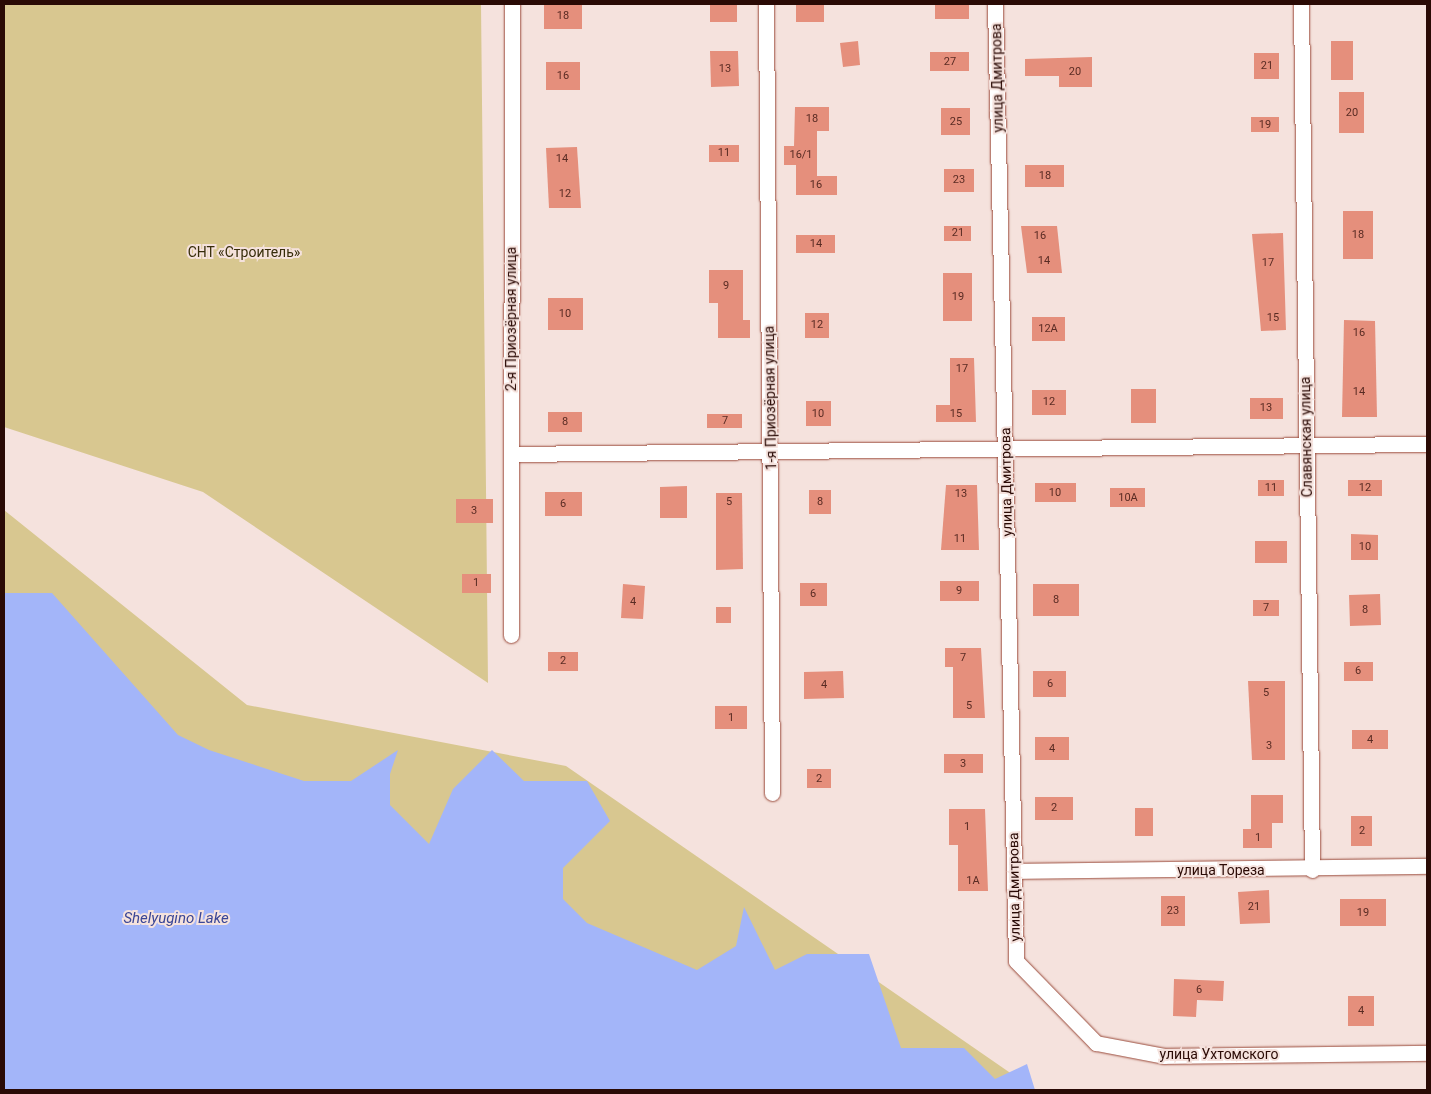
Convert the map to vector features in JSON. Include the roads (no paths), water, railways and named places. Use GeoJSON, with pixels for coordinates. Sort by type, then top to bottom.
{"type":"FeatureCollection","features":[{"type":"Feature","properties":{"kind":"street","name":"2-я Приозёрная улица"},"geometry":{"type":"LineString","coordinates":[[510,635],[512,4]]}},
{"type":"Feature","properties":{"kind":"street","name":"1-я Приозёрная улица"},"geometry":{"type":"LineString","coordinates":[[766,4],[772,793]]}},
{"type":"Feature","properties":{"kind":"street","name":"улица Дмитрова"},"geometry":{"type":"LineString","coordinates":[[996,4],[1016,961]]}},
{"type":"Feature","properties":{"kind":"street","name":"Славянская улица"},"geometry":{"type":"LineString","coordinates":[[1301,4],[1312,870]]}},
{"type":"Feature","properties":{"kind":"street"},"geometry":{"type":"LineString","coordinates":[[511,454],[1427,444]]}},
{"type":"Feature","properties":{"kind":"street","name":"улица Тореза"},"geometry":{"type":"LineString","coordinates":[[1014,871],[1312,870],[1427,866]]}},
{"type":"Feature","properties":{"kind":"street","name":"улица Ухтомского"},"geometry":{"type":"LineString","coordinates":[[1016,961],[1096,1043],[1164,1056],[1427,1053]]}},
{"type":"Feature","properties":{"kind":"water","name":"Shelyugino Lake"},"geometry":{"type":"Polygon","coordinates":[[[4,593],[52,593],[178,735],[209,750],[304,781],[351,781],[398,750],[390,774],[390,805],[429,844],[453,789],[492,750],[524,781],[587,781],[610,821],[563,868],[563,899],[587,923],[697,970],[736,946],[744,907],[775,970],[807,954],[869,954],[901,1048],[964,1048],[995,1079],[1027,1064],[1035,1090],[4,1090],[4,593]]]}},
{"type":"Feature","properties":{"kind":"park label","name":"СНТ «Строитель»"},"geometry":{"type":"Point","coordinates":[244,252]}}]}
